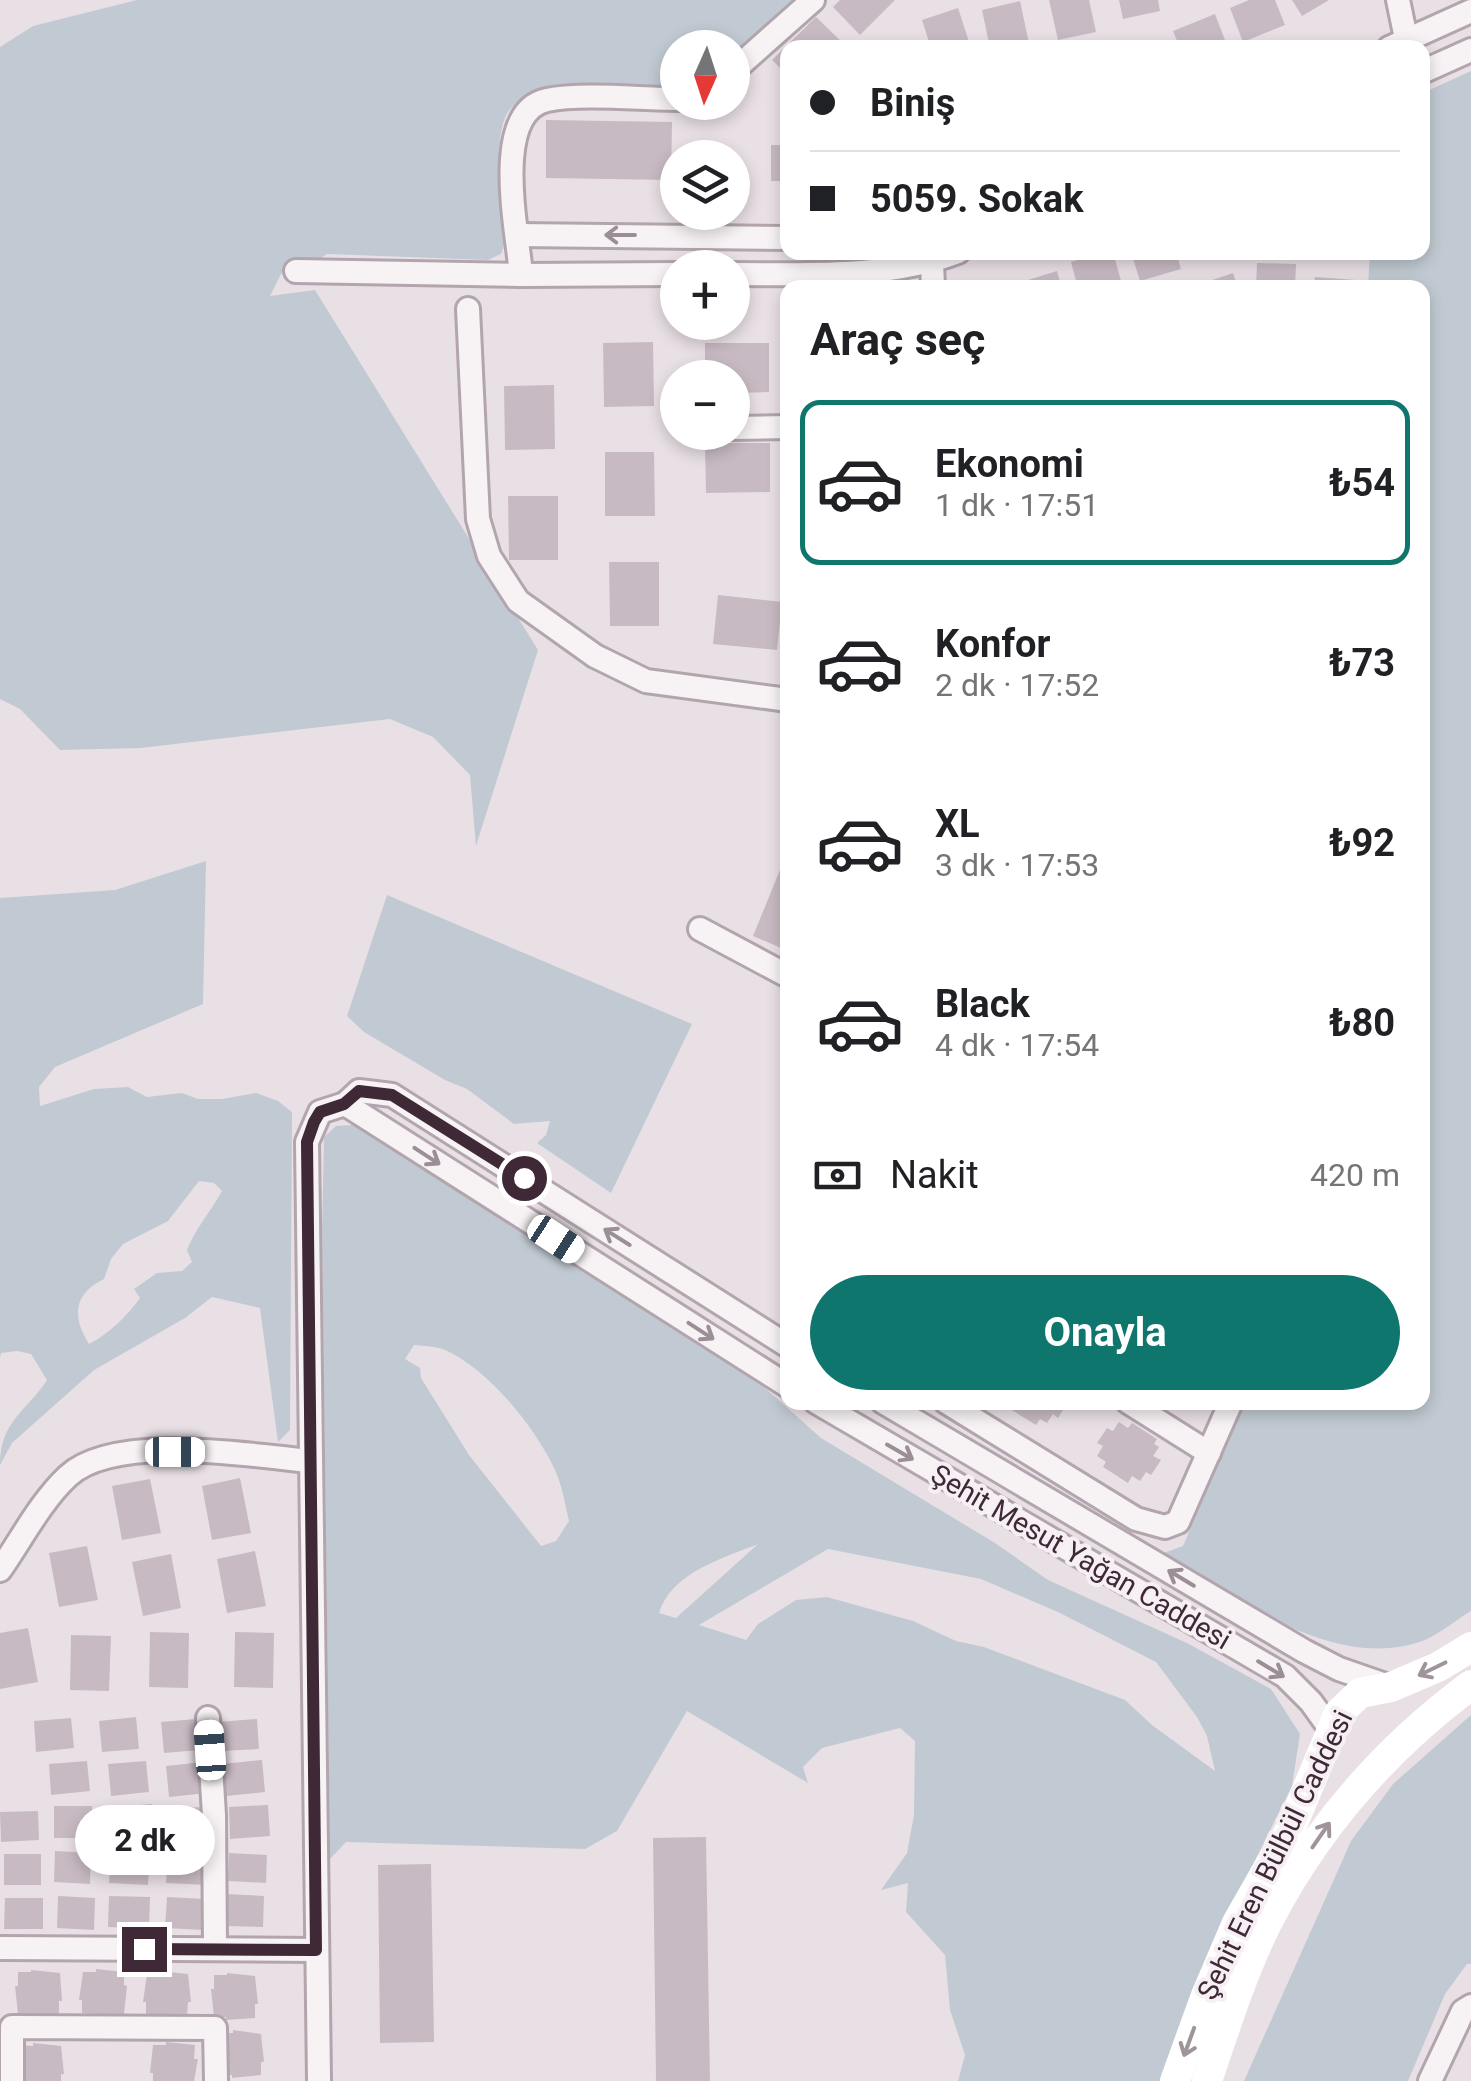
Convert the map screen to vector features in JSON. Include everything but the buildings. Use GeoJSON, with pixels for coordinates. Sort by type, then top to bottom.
{"type":"FeatureCollection","features":[{"type":"Feature","properties":{"kind":"street"},"geometry":{"type":"LineString","coordinates":[[750,56],[813,0]]}},
{"type":"Feature","properties":{"kind":"street"},"geometry":{"type":"LineString","coordinates":[[1398,0],[1400,40]]}},
{"type":"Feature","properties":{"kind":"street"},"geometry":{"type":"LineString","coordinates":[[1410,40],[1471,11]]}},
{"type":"Feature","properties":{"kind":"street"},"geometry":{"type":"LineString","coordinates":[[1430,68],[1471,50]]}},
{"type":"Feature","properties":{"kind":"street"},"geometry":{"type":"LineString","coordinates":[[521,275],[512,150],[518,119],[529,107],[546,100],[660,99]]}},
{"type":"Feature","properties":{"kind":"street"},"geometry":{"type":"LineString","coordinates":[[518,235],[780,238]]}},
{"type":"Feature","properties":{"kind":"street"},"geometry":{"type":"LineString","coordinates":[[750,274],[881,270],[937,260]]}},
{"type":"Feature","properties":{"kind":"street"},"geometry":{"type":"LineString","coordinates":[[932,262],[933,280]]}},
{"type":"Feature","properties":{"kind":"street"},"geometry":{"type":"LineString","coordinates":[[296,270],[660,274]]}},
{"type":"Feature","properties":{"kind":"street"},"geometry":{"type":"LineString","coordinates":[[468,309],[478,519],[489,556],[518,601],[595,656],[646,681],[780,699]]}},
{"type":"Feature","properties":{"kind":"street"},"geometry":{"type":"LineString","coordinates":[[750,428],[780,427]]}},
{"type":"Feature","properties":{"kind":"street"},"geometry":{"type":"LineString","coordinates":[[700,929],[780,972]]}},
{"type":"Feature","properties":{"kind":"street"},"geometry":{"type":"LineString","coordinates":[[319,2081],[307,1142],[320,1112],[344,1104],[359,1091],[392,1095],[780,1341]]}},
{"type":"Feature","properties":{"kind":"street"},"geometry":{"type":"LineString","coordinates":[[344,1104],[780,1376]]}},
{"type":"Feature","properties":{"kind":"street","name":"Şehit Mesut Yağan Caddesi"},"geometry":{"type":"LineString","coordinates":[[830,1410],[1285,1676],[1330,1730]]}},
{"type":"Feature","properties":{"kind":"street","name":"Şehit Mesut Yağan Caddesi"},"geometry":{"type":"LineString","coordinates":[[897,1410],[1304,1651],[1339,1669],[1391,1687]]}},
{"type":"Feature","properties":{"kind":"street"},"geometry":{"type":"LineString","coordinates":[[959,1410],[1136,1519],[1165,1527],[1178,1522],[1227,1410]]}},
{"type":"Feature","properties":{"kind":"street"},"geometry":{"type":"LineString","coordinates":[[1141,1410],[1209,1452]]}},
{"type":"Feature","properties":{"kind":"street"},"geometry":{"type":"LineString","coordinates":[[0,1570],[56,1490],[69,1475],[88,1463],[133,1451],[210,1452],[310,1461]]}},
{"type":"Feature","properties":{"kind":"street","name":"Şehit Eren Bülbül Caddesi"},"geometry":{"type":"LineString","coordinates":[[1175,2081],[1237,1923],[1291,1828],[1338,1713],[1351,1698],[1370,1689],[1391,1687],[1438,1667],[1471,1647]]}},
{"type":"Feature","properties":{"kind":"street","name":"Şehit Eren Bülbül Caddesi"},"geometry":{"type":"LineString","coordinates":[[1207,2081],[1268,1923],[1325,1829],[1346,1800],[1427,1717],[1471,1685]]}},
{"type":"Feature","properties":{"kind":"street"},"geometry":{"type":"LineString","coordinates":[[1391,1687],[1427,1717]]}},
{"type":"Feature","properties":{"kind":"street"},"geometry":{"type":"LineString","coordinates":[[208,1718],[214,1815],[215,1949]]}},
{"type":"Feature","properties":{"kind":"street"},"geometry":{"type":"LineString","coordinates":[[1330,1730],[1345,1752],[1371,1774]]}},
{"type":"Feature","properties":{"kind":"street"},"geometry":{"type":"LineString","coordinates":[[0,1948],[316,1950]]}},
{"type":"Feature","properties":{"kind":"street"},"geometry":{"type":"LineString","coordinates":[[1430,2081],[1464,2011],[1471,2006]]}},
{"type":"Feature","properties":{"kind":"street"},"geometry":{"type":"LineString","coordinates":[[12,2081],[12,2027],[215,2028],[216,2081]]}},
{"type":"Feature","properties":{"kind":"shaded area"},"geometry":{"type":"Polygon","coordinates":[[[137,0],[801,0],[750,50],[750,30],[660,30],[660,93],[563,87],[522,99],[508,112],[500,138],[505,242],[501,254],[488,260],[327,254],[315,262],[285,266],[270,296],[315,290],[538,650],[476,846],[470,775],[433,737],[390,719],[141,748],[60,750],[20,709],[0,699],[0,47],[33,26],[137,0]]]}},
{"type":"Feature","properties":{"kind":"shaded area"},"geometry":{"type":"Polygon","coordinates":[[[1471,71],[1471,1611],[1425,1640],[1391,1648],[1357,1647],[1287,1626],[1161,1554],[1183,1546],[1241,1410],[1430,1410],[1430,280],[1368,280],[1370,260],[1430,260],[1430,90],[1471,71]]]}},
{"type":"Feature","properties":{"kind":"shaded area"},"geometry":{"type":"Polygon","coordinates":[[[206,861],[203,1004],[55,1067],[39,1087],[40,1106],[94,1089],[128,1087],[147,1097],[182,1093],[198,1099],[222,1099],[256,1093],[278,1101],[292,1112],[290,1430],[278,1442],[260,1308],[212,1297],[185,1318],[94,1370],[12,1443],[0,1465],[9,1427],[47,1380],[31,1354],[1,1353],[0,1359],[0,898],[115,890],[206,861]],[[199,1181],[168,1221],[123,1244],[111,1259],[104,1279],[86,1292],[78,1307],[80,1325],[89,1344],[111,1330],[135,1305],[140,1298],[134,1289],[157,1273],[182,1271],[192,1262],[187,1250],[222,1191],[214,1183],[199,1181]]]}},
{"type":"Feature","properties":{"kind":"shaded area"},"geometry":{"type":"Polygon","coordinates":[[[387,895],[692,1024],[611,1193],[537,1143],[546,1135],[550,1121],[514,1124],[467,1089],[364,1032],[347,1016],[387,895]]]}},
{"type":"Feature","properties":{"kind":"shaded area"},"geometry":{"type":"Polygon","coordinates":[[[336,1126],[367,1129],[755,1379],[780,1401],[780,1410],[790,1410],[821,1438],[995,1543],[1048,1580],[1187,1643],[1271,1689],[1300,1734],[1292,1786],[1224,1923],[1167,2081],[958,2081],[965,2055],[950,2010],[945,1955],[906,1912],[908,1883],[881,1890],[907,1853],[914,1815],[915,1741],[900,1728],[822,1748],[803,1767],[808,1783],[687,1711],[617,1831],[585,1849],[346,1842],[330,1859],[324,1137],[336,1126]],[[414,1345],[405,1359],[420,1368],[421,1378],[469,1455],[541,1546],[556,1541],[569,1521],[557,1474],[546,1452],[493,1384],[461,1359],[434,1347],[414,1345]],[[758,1544],[686,1577],[665,1599],[659,1613],[676,1618],[758,1544]],[[828,1549],[699,1625],[746,1640],[758,1624],[796,1600],[827,1597],[913,1621],[956,1641],[984,1647],[1125,1700],[1215,1771],[1207,1736],[1197,1717],[1156,1662],[1060,1613],[981,1579],[828,1549]]]}},
{"type":"Feature","properties":{"kind":"shaded area"},"geometry":{"type":"Polygon","coordinates":[[[1471,1715],[1471,1964],[1467,1964],[1445,1994],[1408,2081],[1244,2081],[1351,1841],[1393,1784],[1471,1715]]]}},
{"type":"Feature","properties":{"kind":"route"},"geometry":{"type":"LineString","coordinates":[[144,1949],[316,1950],[307,1142],[314,1122],[330,1106],[344,1104],[359,1091],[374,1090],[392,1095],[524,1178]]}}]}
